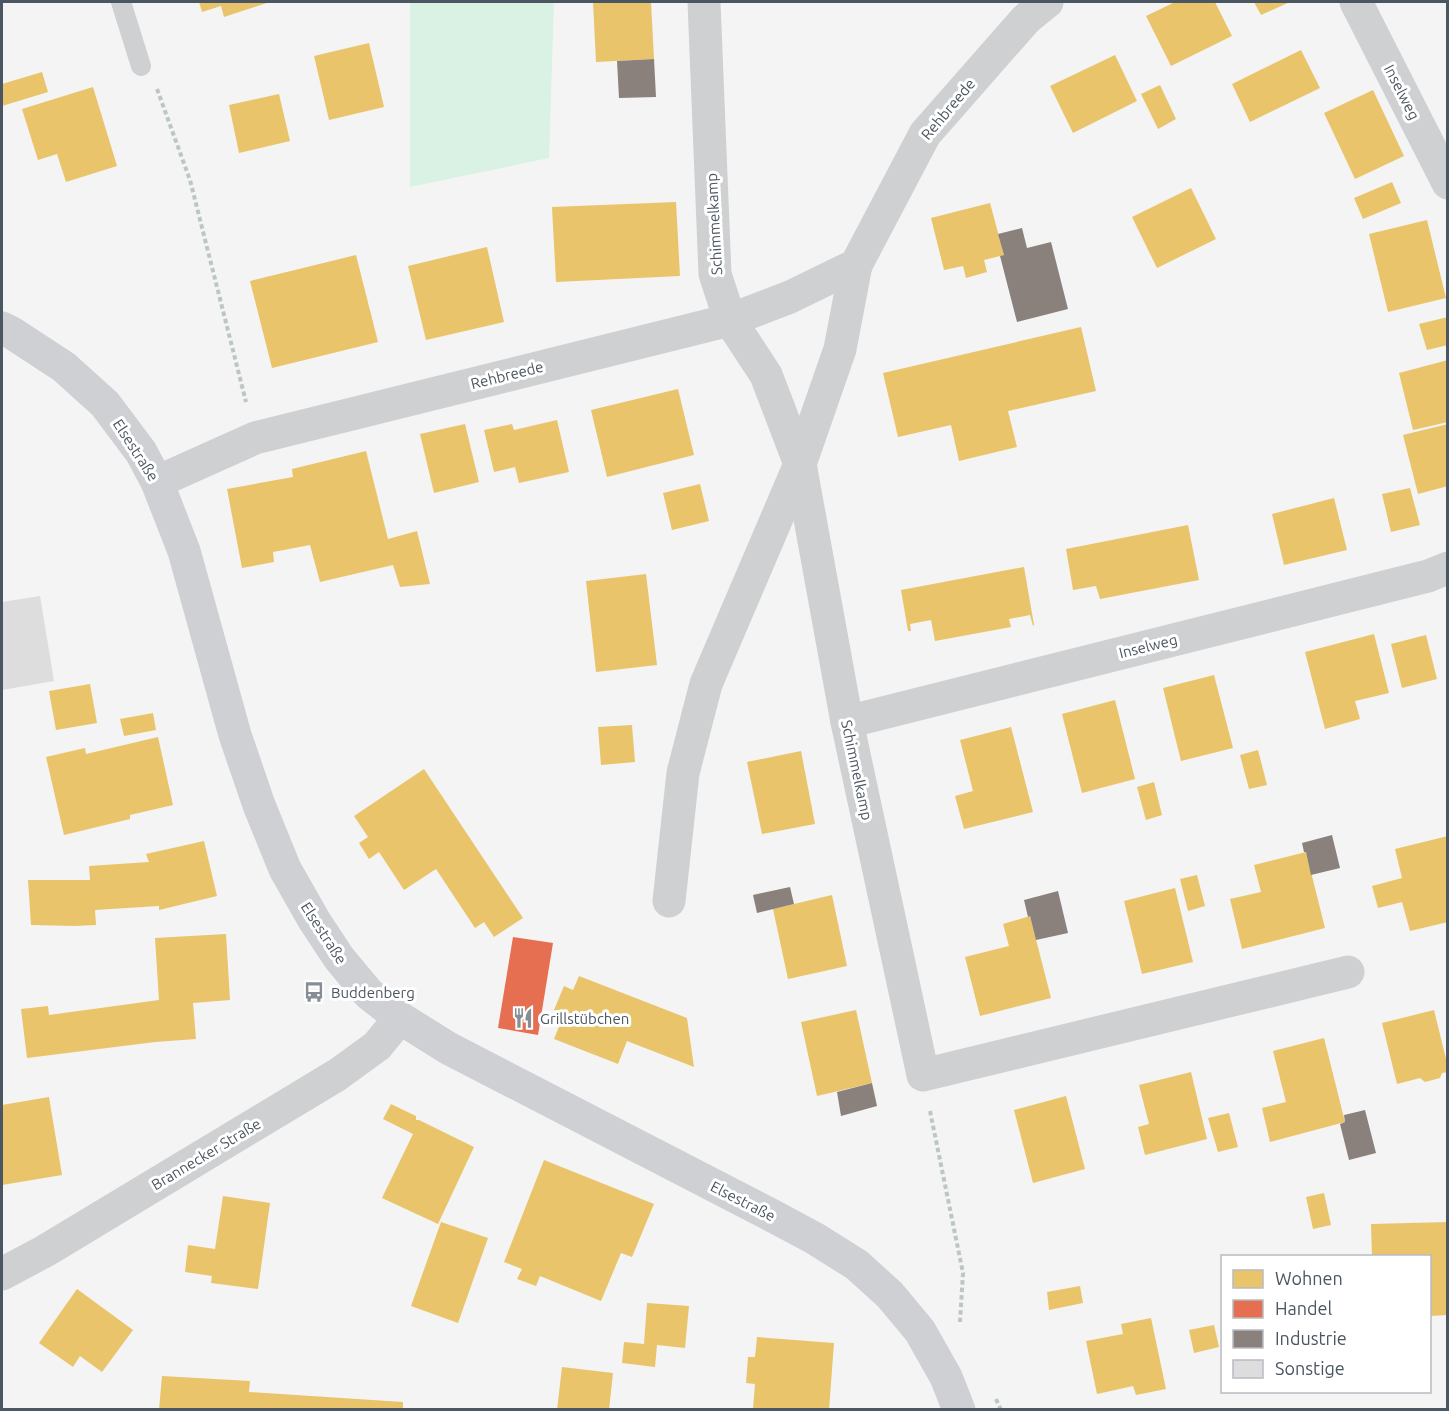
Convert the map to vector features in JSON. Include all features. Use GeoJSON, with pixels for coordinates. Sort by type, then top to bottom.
{"type":"FeatureCollection","features":[{"type":"Feature","properties":{"kind":"main road","name":"Elsestraße"},"geometry":{"type":"LineString","coordinates":[[2,328],[64,367],[105,404],[141,452],[158,482],[184,551],[235,735],[259,805],[285,869],[339,958],[369,994],[400,1018],[448,1048],[779,1219],[857,1265],[890,1295],[921,1331],[946,1377],[959,1410]]}},
{"type":"Feature","properties":{"kind":"street","name":"Schimmelkamp"},"geometry":{"type":"LineString","coordinates":[[704,2],[715,274],[730,320],[766,375],[800,464],[847,722],[923,1075]]}},
{"type":"Feature","properties":{"kind":"street","name":"Rehbreede"},"geometry":{"type":"LineString","coordinates":[[800,464],[840,349],[856,265],[924,134],[1026,19],[1047,2]]}},
{"type":"Feature","properties":{"kind":"street","name":"Inselweg"},"geometry":{"type":"LineString","coordinates":[[1356,2],[1448,183]]}},
{"type":"Feature","properties":{"kind":"street","name":"Rehbreede"},"geometry":{"type":"LineString","coordinates":[[158,482],[255,438],[730,320],[790,297],[856,265]]}},
{"type":"Feature","properties":{"kind":"street"},"geometry":{"type":"LineString","coordinates":[[669,902],[683,773],[706,684],[800,464]]}},
{"type":"Feature","properties":{"kind":"street","name":"Inselweg"},"geometry":{"type":"LineString","coordinates":[[847,722],[1417,579],[1448,568]]}},
{"type":"Feature","properties":{"kind":"street"},"geometry":{"type":"LineString","coordinates":[[923,1075],[1347,972]]}},
{"type":"Feature","properties":{"kind":"street","name":"Brannecker Straße"},"geometry":{"type":"LineString","coordinates":[[2,1274],[45,1251],[337,1075],[377,1046],[400,1018]]}},
{"type":"Feature","properties":{"kind":"lane"},"geometry":{"type":"LineString","coordinates":[[121,2],[141,66]]}},
{"type":"Feature","properties":{"kind":"path"},"geometry":{"type":"LineString","coordinates":[[141,66],[155,86],[190,180],[255,438]]}},
{"type":"Feature","properties":{"kind":"path"},"geometry":{"type":"LineString","coordinates":[[923,1075],[963,1273],[960,1324]]}},
{"type":"Feature","properties":{"kind":"path"},"geometry":{"type":"LineString","coordinates":[[996,1399],[1001,1410]]}},
{"type":"Feature","properties":{"kind":"green space"},"geometry":{"type":"Polygon","coordinates":[[[410,2],[554,2],[549,158],[410,187],[410,2]]]}},
{"type":"Feature","properties":{"kind":"building: Wohnen"},"geometry":{"type":"Polygon","coordinates":[[[199,2],[270,2],[224,17],[221,6],[202,12],[199,2]]]}},
{"type":"Feature","properties":{"kind":"building: Wohnen"},"geometry":{"type":"Polygon","coordinates":[[[593,2],[651,2],[654,59],[596,62],[593,2]]]}},
{"type":"Feature","properties":{"kind":"building: Wohnen"},"geometry":{"type":"Polygon","coordinates":[[[1175,2],[1215,2],[1232,36],[1171,66],[1146,16],[1175,2]]]}},
{"type":"Feature","properties":{"kind":"building: Wohnen"},"geometry":{"type":"Polygon","coordinates":[[[1254,2],[1290,2],[1261,15],[1254,2]]]}},
{"type":"Feature","properties":{"kind":"building: Wohnen"},"geometry":{"type":"Polygon","coordinates":[[[369,43],[384,107],[329,120],[314,56],[369,43]]]}},
{"type":"Feature","properties":{"kind":"building: Wohnen"},"geometry":{"type":"Polygon","coordinates":[[[1301,50],[1320,88],[1250,122],[1232,84],[1301,50]]]}},
{"type":"Feature","properties":{"kind":"building: Wohnen"},"geometry":{"type":"Polygon","coordinates":[[[1115,55],[1137,101],[1073,133],[1050,86],[1115,55]]]}},
{"type":"Feature","properties":{"kind":"building: Wohnen"},"geometry":{"type":"Polygon","coordinates":[[[42,72],[48,92],[2,106],[2,84],[42,72]]]}},
{"type":"Feature","properties":{"kind":"building: Wohnen"},"geometry":{"type":"Polygon","coordinates":[[[1160,85],[1176,119],[1158,129],[1141,94],[1160,85]]]}},
{"type":"Feature","properties":{"kind":"building: Wohnen"},"geometry":{"type":"Polygon","coordinates":[[[93,87],[117,166],[66,182],[57,154],[38,160],[22,109],[93,87]]]}},
{"type":"Feature","properties":{"kind":"building: Wohnen"},"geometry":{"type":"Polygon","coordinates":[[[1373,90],[1404,156],[1355,179],[1324,113],[1373,90]]]}},
{"type":"Feature","properties":{"kind":"building: Wohnen"},"geometry":{"type":"Polygon","coordinates":[[[279,94],[290,141],[239,153],[229,105],[279,94]]]}},
{"type":"Feature","properties":{"kind":"building: Wohnen"},"geometry":{"type":"Polygon","coordinates":[[[1392,182],[1401,203],[1363,219],[1354,198],[1392,182]]]}},
{"type":"Feature","properties":{"kind":"building: Wohnen"},"geometry":{"type":"Polygon","coordinates":[[[1191,188],[1216,239],[1157,268],[1132,217],[1191,188]]]}},
{"type":"Feature","properties":{"kind":"building: Wohnen"},"geometry":{"type":"Polygon","coordinates":[[[676,202],[680,276],[556,282],[552,207],[676,202]]]}},
{"type":"Feature","properties":{"kind":"building: Wohnen"},"geometry":{"type":"Polygon","coordinates":[[[990,203],[1004,255],[984,260],[987,272],[966,278],[963,266],[944,270],[931,218],[990,203]]]}},
{"type":"Feature","properties":{"kind":"building: Wohnen"},"geometry":{"type":"Polygon","coordinates":[[[1427,220],[1446,298],[1388,312],[1369,234],[1427,220]]]}},
{"type":"Feature","properties":{"kind":"building: Wohnen"},"geometry":{"type":"Polygon","coordinates":[[[487,247],[504,322],[426,340],[408,266],[487,247]]]}},
{"type":"Feature","properties":{"kind":"building: Wohnen"},"geometry":{"type":"Polygon","coordinates":[[[356,255],[378,342],[272,368],[250,281],[356,255]]]}},
{"type":"Feature","properties":{"kind":"building: Wohnen"},"geometry":{"type":"Polygon","coordinates":[[[1448,317],[1448,345],[1427,350],[1419,324],[1448,317]]]}},
{"type":"Feature","properties":{"kind":"building: Wohnen"},"geometry":{"type":"Polygon","coordinates":[[[1081,327],[1096,391],[1008,411],[1017,447],[959,461],[951,425],[898,437],[883,373],[1081,327]]]}},
{"type":"Feature","properties":{"kind":"building: Wohnen"},"geometry":{"type":"Polygon","coordinates":[[[1448,360],[1448,422],[1413,430],[1399,373],[1448,360]]]}},
{"type":"Feature","properties":{"kind":"building: Wohnen"},"geometry":{"type":"Polygon","coordinates":[[[678,389],[694,455],[607,477],[591,410],[678,389]]]}},
{"type":"Feature","properties":{"kind":"building: Wohnen"},"geometry":{"type":"Polygon","coordinates":[[[557,420],[569,472],[519,483],[515,467],[494,472],[484,430],[512,424],[514,430],[557,420]]]}},
{"type":"Feature","properties":{"kind":"building: Wohnen"},"geometry":{"type":"Polygon","coordinates":[[[465,424],[479,482],[434,493],[420,434],[465,424]]]}},
{"type":"Feature","properties":{"kind":"building: Wohnen"},"geometry":{"type":"Polygon","coordinates":[[[1448,424],[1448,486],[1418,494],[1403,435],[1448,424]]]}},
{"type":"Feature","properties":{"kind":"building: Wohnen"},"geometry":{"type":"Polygon","coordinates":[[[366,451],[388,539],[417,531],[430,584],[400,587],[393,565],[320,582],[310,545],[273,552],[274,562],[242,568],[227,489],[293,477],[292,469],[366,451]]]}},
{"type":"Feature","properties":{"kind":"building: Wohnen"},"geometry":{"type":"Polygon","coordinates":[[[700,484],[709,521],[672,530],[663,493],[700,484]]]}},
{"type":"Feature","properties":{"kind":"building: Wohnen"},"geometry":{"type":"Polygon","coordinates":[[[1410,488],[1420,525],[1391,532],[1382,494],[1410,488]]]}},
{"type":"Feature","properties":{"kind":"building: Wohnen"},"geometry":{"type":"Polygon","coordinates":[[[1334,498],[1347,550],[1284,565],[1272,514],[1334,498]]]}},
{"type":"Feature","properties":{"kind":"building: Wohnen"},"geometry":{"type":"Polygon","coordinates":[[[1188,525],[1199,580],[1100,599],[1096,586],[1073,590],[1066,549],[1188,525]]]}},
{"type":"Feature","properties":{"kind":"building: Wohnen"},"geometry":{"type":"Polygon","coordinates":[[[1024,567],[1033,626],[1030,615],[1009,619],[1011,627],[935,641],[931,620],[910,624],[911,631],[908,631],[901,590],[1024,567]]]}},
{"type":"Feature","properties":{"kind":"building: Wohnen"},"geometry":{"type":"Polygon","coordinates":[[[646,574],[657,665],[596,672],[586,581],[646,574]]]}},
{"type":"Feature","properties":{"kind":"building: Wohnen"},"geometry":{"type":"Polygon","coordinates":[[[1374,634],[1389,693],[1355,701],[1360,719],[1325,729],[1305,652],[1374,634]]]}},
{"type":"Feature","properties":{"kind":"building: Wohnen"},"geometry":{"type":"Polygon","coordinates":[[[1426,635],[1437,679],[1402,688],[1391,644],[1426,635]]]}},
{"type":"Feature","properties":{"kind":"building: Wohnen"},"geometry":{"type":"Polygon","coordinates":[[[1214,675],[1233,748],[1181,761],[1163,688],[1214,675]]]}},
{"type":"Feature","properties":{"kind":"building: Wohnen"},"geometry":{"type":"Polygon","coordinates":[[[90,684],[97,723],[56,730],[49,691],[90,684]]]}},
{"type":"Feature","properties":{"kind":"building: Wohnen"},"geometry":{"type":"Polygon","coordinates":[[[1115,700],[1135,779],[1082,793],[1062,714],[1115,700]]]}},
{"type":"Feature","properties":{"kind":"building: Wohnen"},"geometry":{"type":"Polygon","coordinates":[[[153,713],[156,730],[124,736],[120,719],[153,713]]]}},
{"type":"Feature","properties":{"kind":"building: Wohnen"},"geometry":{"type":"Polygon","coordinates":[[[632,725],[635,762],[601,765],[598,727],[632,725]]]}},
{"type":"Feature","properties":{"kind":"building: Wohnen"},"geometry":{"type":"Polygon","coordinates":[[[1011,727],[1033,812],[964,829],[955,796],[973,791],[960,740],[1011,727]]]}},
{"type":"Feature","properties":{"kind":"building: Wohnen"},"geometry":{"type":"Polygon","coordinates":[[[158,737],[173,805],[130,815],[130,819],[64,835],[46,757],[85,748],[86,754],[158,737]]]}},
{"type":"Feature","properties":{"kind":"building: Wohnen"},"geometry":{"type":"Polygon","coordinates":[[[1258,750],[1267,785],[1249,789],[1240,755],[1258,750]]]}},
{"type":"Feature","properties":{"kind":"building: Wohnen"},"geometry":{"type":"Polygon","coordinates":[[[801,751],[815,824],[762,834],[747,762],[801,751]]]}},
{"type":"Feature","properties":{"kind":"building: Wohnen"},"geometry":{"type":"Polygon","coordinates":[[[424,769],[523,918],[494,937],[484,922],[475,928],[436,869],[404,890],[379,852],[369,859],[359,843],[368,837],[354,816],[424,769]]]}},
{"type":"Feature","properties":{"kind":"building: Wohnen"},"geometry":{"type":"Polygon","coordinates":[[[1154,782],[1162,815],[1146,820],[1137,787],[1154,782]]]}},
{"type":"Feature","properties":{"kind":"building: Wohnen"},"geometry":{"type":"Polygon","coordinates":[[[1448,836],[1448,922],[1410,931],[1402,902],[1378,908],[1372,886],[1402,878],[1395,849],[1448,836]]]}},
{"type":"Feature","properties":{"kind":"building: Wohnen"},"geometry":{"type":"Polygon","coordinates":[[[204,841],[217,896],[159,910],[159,906],[95,910],[96,925],[31,925],[28,880],[90,880],[89,866],[149,862],[146,854],[204,841]]]}},
{"type":"Feature","properties":{"kind":"building: Wohnen"},"geometry":{"type":"Polygon","coordinates":[[[1306,852],[1325,928],[1242,949],[1230,899],[1261,892],[1254,865],[1306,852]]]}},
{"type":"Feature","properties":{"kind":"building: Wohnen"},"geometry":{"type":"Polygon","coordinates":[[[1197,875],[1205,906],[1188,911],[1180,879],[1197,875]]]}},
{"type":"Feature","properties":{"kind":"building: Wohnen"},"geometry":{"type":"Polygon","coordinates":[[[1175,888],[1193,962],[1142,974],[1124,901],[1175,888]]]}},
{"type":"Feature","properties":{"kind":"building: Wohnen"},"geometry":{"type":"Polygon","coordinates":[[[832,895],[847,966],[788,979],[773,909],[832,895]]]}},
{"type":"Feature","properties":{"kind":"building: Wohnen"},"geometry":{"type":"Polygon","coordinates":[[[1030,916],[1051,998],[980,1016],[965,957],[1009,946],[1003,924],[1030,916]]]}},
{"type":"Feature","properties":{"kind":"building: Wohnen"},"geometry":{"type":"Polygon","coordinates":[[[226,934],[230,1000],[193,1003],[196,1039],[27,1058],[21,1009],[48,1006],[49,1015],[159,1000],[155,938],[226,934]]]}},
{"type":"Feature","properties":{"kind":"building: Wohnen"},"geometry":{"type":"Polygon","coordinates":[[[579,976],[687,1018],[694,1067],[627,1041],[618,1064],[554,1039],[564,1014],[554,1010],[564,986],[573,990],[579,976]]]}},
{"type":"Feature","properties":{"kind":"building: Wohnen"},"geometry":{"type":"Polygon","coordinates":[[[856,1010],[872,1083],[817,1096],[801,1022],[856,1010]]]}},
{"type":"Feature","properties":{"kind":"building: Wohnen"},"geometry":{"type":"Polygon","coordinates":[[[1434,1010],[1448,1072],[1442,1073],[1440,1078],[1425,1082],[1420,1078],[1397,1084],[1382,1023],[1434,1010]]]}},
{"type":"Feature","properties":{"kind":"building: Wohnen"},"geometry":{"type":"Polygon","coordinates":[[[1324,1038],[1345,1122],[1270,1142],[1262,1108],[1286,1102],[1273,1051],[1324,1038]]]}},
{"type":"Feature","properties":{"kind":"building: Wohnen"},"geometry":{"type":"Polygon","coordinates":[[[1191,1072],[1207,1139],[1145,1155],[1138,1127],[1149,1124],[1139,1085],[1191,1072]]]}},
{"type":"Feature","properties":{"kind":"building: Wohnen"},"geometry":{"type":"Polygon","coordinates":[[[1066,1096],[1085,1169],[1033,1183],[1014,1110],[1066,1096]]]}},
{"type":"Feature","properties":{"kind":"building: Wohnen"},"geometry":{"type":"Polygon","coordinates":[[[49,1097],[62,1175],[2,1185],[2,1105],[49,1097]]]}},
{"type":"Feature","properties":{"kind":"building: Wohnen"},"geometry":{"type":"Polygon","coordinates":[[[391,1104],[416,1116],[416,1120],[474,1147],[438,1224],[382,1198],[413,1134],[383,1119],[391,1104]]]}},
{"type":"Feature","properties":{"kind":"building: Wohnen"},"geometry":{"type":"Polygon","coordinates":[[[1229,1113],[1238,1147],[1218,1152],[1208,1118],[1229,1113]]]}},
{"type":"Feature","properties":{"kind":"building: Wohnen"},"geometry":{"type":"Polygon","coordinates":[[[544,1160],[654,1204],[632,1257],[621,1253],[601,1301],[540,1276],[536,1286],[517,1279],[522,1269],[504,1262],[544,1160]]]}},
{"type":"Feature","properties":{"kind":"building: Wohnen"},"geometry":{"type":"Polygon","coordinates":[[[1324,1193],[1331,1225],[1313,1229],[1306,1197],[1324,1193]]]}},
{"type":"Feature","properties":{"kind":"building: Wohnen"},"geometry":{"type":"Polygon","coordinates":[[[223,1196],[270,1203],[258,1289],[211,1283],[212,1276],[185,1272],[188,1245],[215,1249],[223,1196]]]}},
{"type":"Feature","properties":{"kind":"building: Wohnen"},"geometry":{"type":"Polygon","coordinates":[[[441,1222],[488,1238],[458,1323],[411,1306],[441,1222]]]}},
{"type":"Feature","properties":{"kind":"building: Wohnen"},"geometry":{"type":"Polygon","coordinates":[[[1448,1222],[1448,1315],[1431,1316],[1431,1255],[1372,1255],[1371,1224],[1448,1222]]]}},
{"type":"Feature","properties":{"kind":"building: Wohnen"},"geometry":{"type":"Polygon","coordinates":[[[1080,1286],[1083,1303],[1049,1310],[1047,1292],[1080,1286]]]}},
{"type":"Feature","properties":{"kind":"building: Wohnen"},"geometry":{"type":"Polygon","coordinates":[[[77,1289],[133,1330],[102,1372],[80,1356],[73,1367],[39,1343],[77,1289]]]}},
{"type":"Feature","properties":{"kind":"building: Wohnen"},"geometry":{"type":"Polygon","coordinates":[[[647,1303],[689,1306],[685,1348],[657,1345],[655,1367],[622,1363],[624,1342],[644,1344],[647,1303]]]}},
{"type":"Feature","properties":{"kind":"building: Wohnen"},"geometry":{"type":"Polygon","coordinates":[[[1151,1318],[1166,1389],[1136,1395],[1133,1386],[1097,1394],[1086,1341],[1123,1334],[1121,1324],[1151,1318]]]}},
{"type":"Feature","properties":{"kind":"building: Wohnen"},"geometry":{"type":"Polygon","coordinates":[[[1214,1325],[1219,1347],[1194,1353],[1189,1330],[1214,1325]]]}},
{"type":"Feature","properties":{"kind":"building: Wohnen"},"geometry":{"type":"Polygon","coordinates":[[[757,1337],[834,1343],[829,1410],[753,1409],[755,1384],[746,1383],[748,1357],[755,1357],[757,1337]]]}},
{"type":"Feature","properties":{"kind":"building: Wohnen"},"geometry":{"type":"Polygon","coordinates":[[[562,1367],[613,1373],[609,1410],[557,1410],[562,1367]]]}},
{"type":"Feature","properties":{"kind":"building: Wohnen"},"geometry":{"type":"Polygon","coordinates":[[[162,1376],[250,1381],[249,1392],[403,1402],[403,1410],[159,1410],[162,1376]]]}},
{"type":"Feature","properties":{"kind":"building: Handel"},"geometry":{"type":"Polygon","coordinates":[[[513,937],[553,943],[538,1035],[498,1028],[513,937]]]}},
{"type":"Feature","properties":{"kind":"building: Industrie"},"geometry":{"type":"Polygon","coordinates":[[[654,59],[656,97],[619,98],[617,61],[654,59]]]}},
{"type":"Feature","properties":{"kind":"building: Industrie"},"geometry":{"type":"Polygon","coordinates":[[[1022,228],[1027,248],[1051,242],[1068,309],[1017,322],[1000,256],[1004,255],[998,234],[1022,228]]]}},
{"type":"Feature","properties":{"kind":"building: Industrie"},"geometry":{"type":"Polygon","coordinates":[[[1332,835],[1340,868],[1311,875],[1302,843],[1332,835]]]}},
{"type":"Feature","properties":{"kind":"building: Industrie"},"geometry":{"type":"Polygon","coordinates":[[[790,887],[794,904],[757,913],[753,895],[790,887]]]}},
{"type":"Feature","properties":{"kind":"building: Industrie"},"geometry":{"type":"Polygon","coordinates":[[[1058,891],[1068,933],[1036,940],[1024,900],[1058,891]]]}},
{"type":"Feature","properties":{"kind":"building: Industrie"},"geometry":{"type":"Polygon","coordinates":[[[872,1083],[877,1106],[841,1116],[837,1092],[872,1083]]]}},
{"type":"Feature","properties":{"kind":"building: Industrie"},"geometry":{"type":"Polygon","coordinates":[[[1365,1110],[1376,1153],[1349,1160],[1340,1124],[1345,1122],[1344,1115],[1365,1110]]]}},
{"type":"Feature","properties":{"kind":"building: Sonstige"},"geometry":{"type":"Polygon","coordinates":[[[40,596],[54,681],[2,690],[2,602],[40,596]]]}},
{"type":"Feature","properties":{"kind":"place","name":"Buddenberg"},"geometry":{"type":"Point","coordinates":[314,992]}},
{"type":"Feature","properties":{"kind":"place","name":"Grillstübchen"},"geometry":{"type":"Point","coordinates":[523,1018]}}]}
